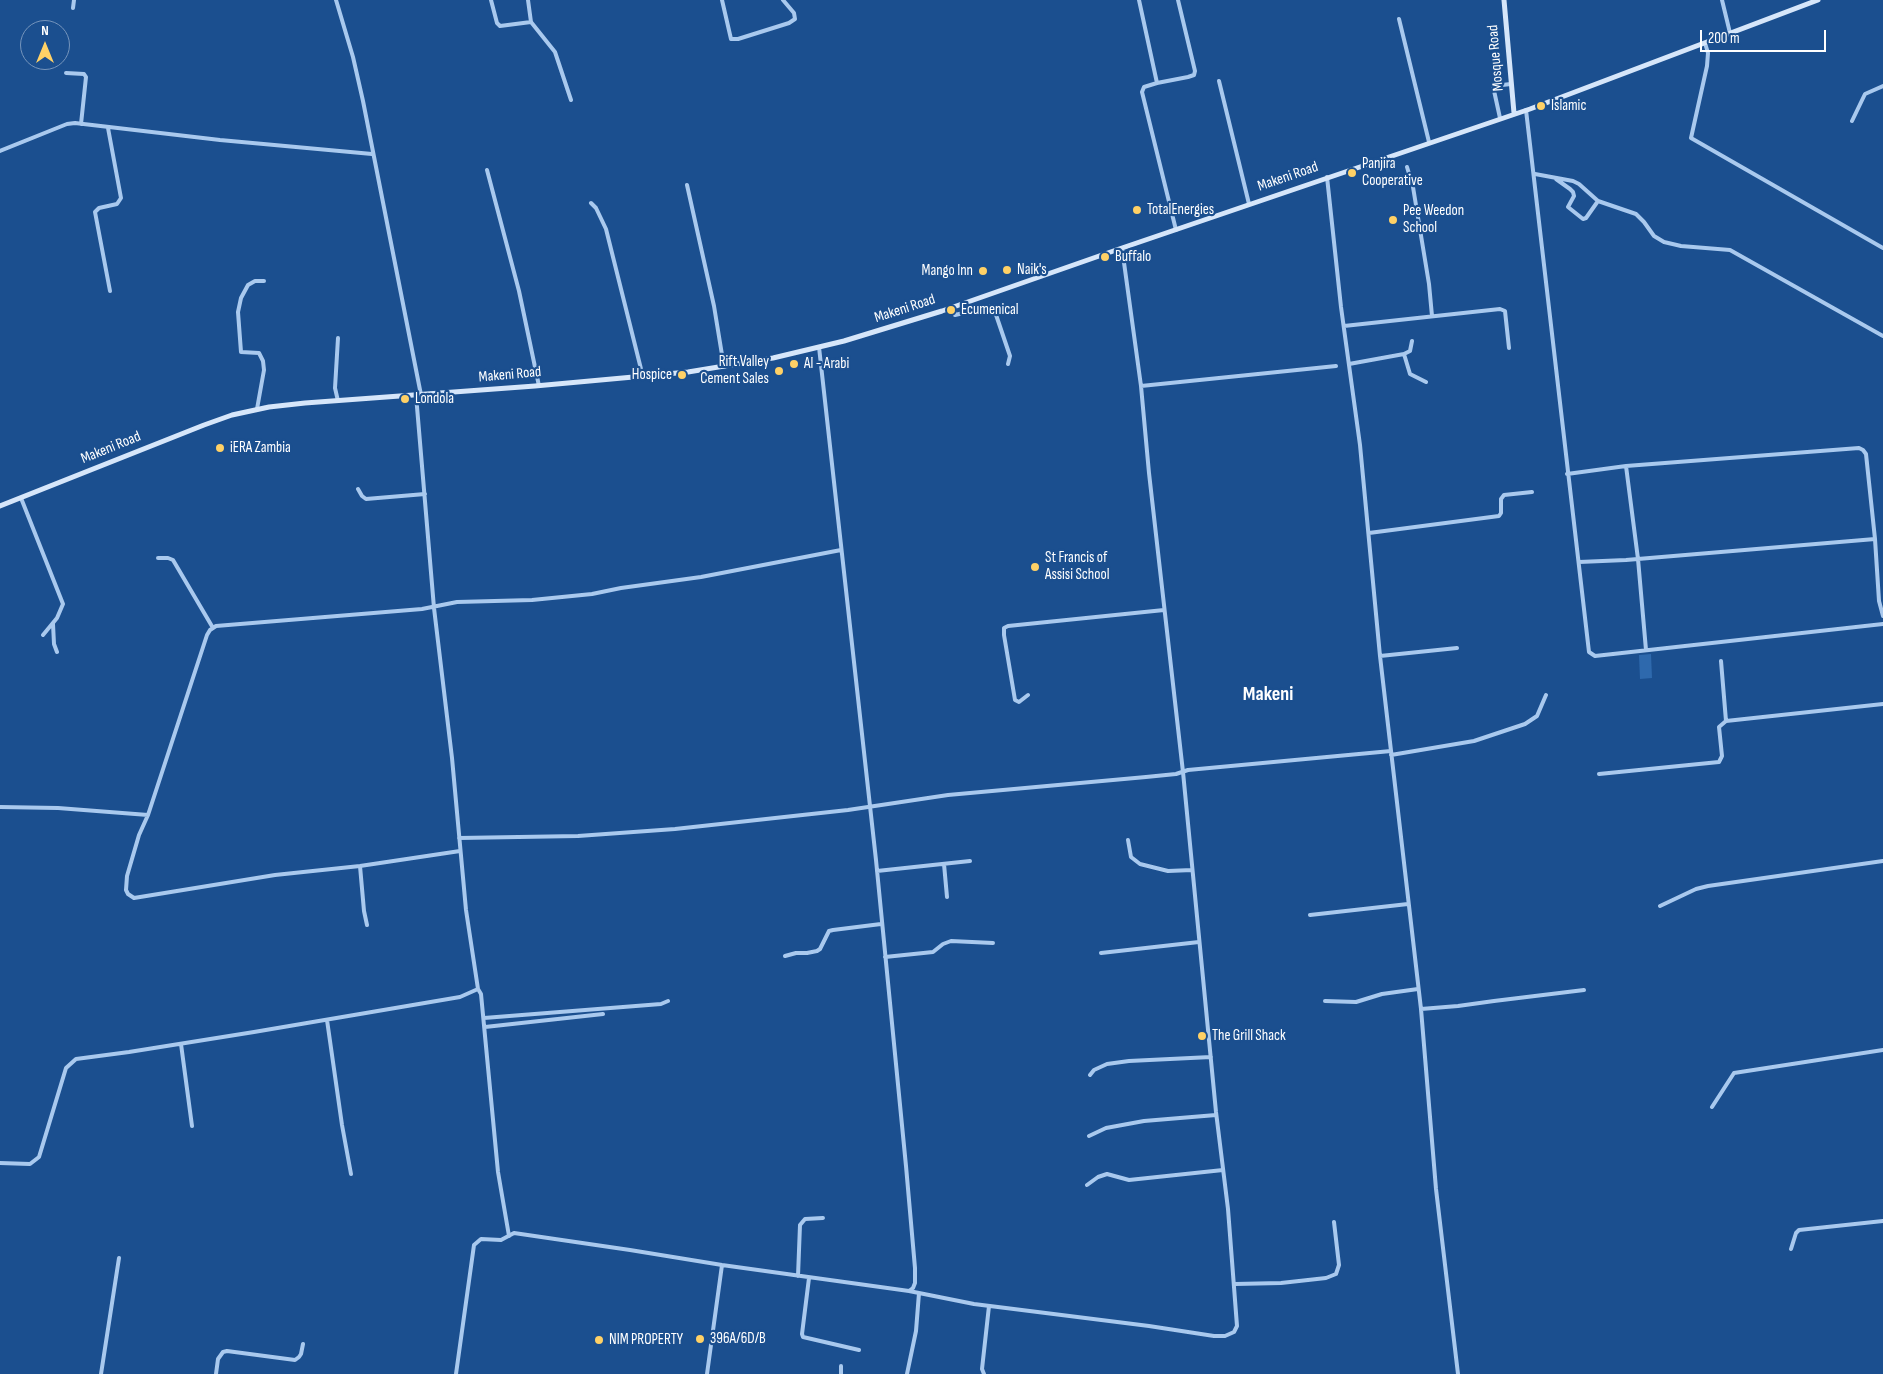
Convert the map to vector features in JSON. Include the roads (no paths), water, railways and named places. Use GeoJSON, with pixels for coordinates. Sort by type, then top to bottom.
{"type":"FeatureCollection","features":[{"type":"Feature","properties":{"kind":"main road","name":"Mosque Road"},"geometry":{"type":"LineString","coordinates":[[1504,0],[1514,113]]}},
{"type":"Feature","properties":{"kind":"main road","name":"Makeni Road"},"geometry":{"type":"LineString","coordinates":[[0,506],[195,428],[232,415],[257,409],[279,405],[643,377],[724,367],[819,347],[876,332],[1526,109],[1818,0]]}},
{"type":"Feature","properties":{"kind":"street"},"geometry":{"type":"LineString","coordinates":[[73,8],[74,0]]}},
{"type":"Feature","properties":{"kind":"street"},"geometry":{"type":"LineString","coordinates":[[336,0],[357,72],[367,118],[372,154],[418,395],[434,608],[466,910],[478,989],[481,994],[498,1172],[509,1236]]}},
{"type":"Feature","properties":{"kind":"street"},"geometry":{"type":"LineString","coordinates":[[491,0],[497,23],[500,26],[531,22]]}},
{"type":"Feature","properties":{"kind":"street"},"geometry":{"type":"LineString","coordinates":[[528,0],[531,22],[554,50],[571,100]]}},
{"type":"Feature","properties":{"kind":"street"},"geometry":{"type":"LineString","coordinates":[[722,0],[731,39],[738,39],[790,23],[795,19],[794,14],[783,0]]}},
{"type":"Feature","properties":{"kind":"street"},"geometry":{"type":"LineString","coordinates":[[1140,0],[1157,83]]}},
{"type":"Feature","properties":{"kind":"street"},"geometry":{"type":"LineString","coordinates":[[1176,230],[1142,92],[1144,86],[1194,75],[1195,71],[1178,0]]}},
{"type":"Feature","properties":{"kind":"street"},"geometry":{"type":"LineString","coordinates":[[1722,0],[1730,33]]}},
{"type":"Feature","properties":{"kind":"street"},"geometry":{"type":"LineString","coordinates":[[1399,19],[1429,142]]}},
{"type":"Feature","properties":{"kind":"street"},"geometry":{"type":"LineString","coordinates":[[1705,43],[1708,53],[1707,66],[1691,138],[1883,248]]}},
{"type":"Feature","properties":{"kind":"street"},"geometry":{"type":"LineString","coordinates":[[66,73],[84,74],[86,77],[81,124]]}},
{"type":"Feature","properties":{"kind":"street"},"geometry":{"type":"LineString","coordinates":[[1219,81],[1249,204]]}},
{"type":"Feature","properties":{"kind":"street"},"geometry":{"type":"LineString","coordinates":[[1500,118],[1493,86],[1510,84]]}},
{"type":"Feature","properties":{"kind":"street"},"geometry":{"type":"LineString","coordinates":[[1852,121],[1865,94],[1883,86]]}},
{"type":"Feature","properties":{"kind":"street"},"geometry":{"type":"LineString","coordinates":[[1526,109],[1589,652],[1595,656],[1883,624]]}},
{"type":"Feature","properties":{"kind":"street"},"geometry":{"type":"LineString","coordinates":[[0,151],[68,124],[81,124],[229,141],[372,154]]}},
{"type":"Feature","properties":{"kind":"street"},"geometry":{"type":"LineString","coordinates":[[108,128],[121,200],[117,204],[99,208],[95,212],[110,292]]}},
{"type":"Feature","properties":{"kind":"street"},"geometry":{"type":"LineString","coordinates":[[1407,167],[1413,187],[1429,284],[1432,316]]}},
{"type":"Feature","properties":{"kind":"street"},"geometry":{"type":"LineString","coordinates":[[487,170],[520,299],[539,386]]}},
{"type":"Feature","properties":{"kind":"street"},"geometry":{"type":"LineString","coordinates":[[1535,174],[1579,184],[1598,201],[1636,214],[1654,236],[1664,242],[1681,246],[1730,250],[1883,336]]}},
{"type":"Feature","properties":{"kind":"street"},"geometry":{"type":"LineString","coordinates":[[1326,177],[1360,445],[1380,656],[1418,989],[1436,1189],[1458,1374]]}},
{"type":"Feature","properties":{"kind":"street"},"geometry":{"type":"LineString","coordinates":[[1553,178],[1570,188],[1574,196],[1568,207],[1583,219],[1586,218],[1598,201]]}},
{"type":"Feature","properties":{"kind":"street"},"geometry":{"type":"LineString","coordinates":[[687,185],[713,299],[724,367]]}},
{"type":"Feature","properties":{"kind":"street"},"geometry":{"type":"LineString","coordinates":[[591,203],[596,208],[606,228],[643,377]]}},
{"type":"Feature","properties":{"kind":"street"},"geometry":{"type":"LineString","coordinates":[[456,1374],[474,1244],[481,1239],[501,1240],[518,1234],[630,1250],[722,1266],[909,1291],[989,1306],[1214,1336],[1226,1336],[1234,1332],[1237,1326],[1235,1284],[1216,1114],[1183,772],[1141,386],[1122,248]]}},
{"type":"Feature","properties":{"kind":"street"},"geometry":{"type":"LineString","coordinates":[[257,409],[264,370],[263,361],[260,353],[241,352],[237,319],[239,304],[248,285],[255,281],[264,280]]}},
{"type":"Feature","properties":{"kind":"street"},"geometry":{"type":"LineString","coordinates":[[953,307],[956,315],[994,306],[1010,356],[1008,364]]}},
{"type":"Feature","properties":{"kind":"street"},"geometry":{"type":"LineString","coordinates":[[1344,326],[1503,310],[1506,319],[1509,348]]}},
{"type":"Feature","properties":{"kind":"street"},"geometry":{"type":"LineString","coordinates":[[338,338],[334,388],[338,401]]}},
{"type":"Feature","properties":{"kind":"street"},"geometry":{"type":"LineString","coordinates":[[1349,364],[1404,354],[1410,351],[1412,341]]}},
{"type":"Feature","properties":{"kind":"street"},"geometry":{"type":"LineString","coordinates":[[819,347],[877,871],[915,1268],[915,1283],[909,1291]]}},
{"type":"Feature","properties":{"kind":"street"},"geometry":{"type":"LineString","coordinates":[[1404,354],[1410,374],[1426,382]]}},
{"type":"Feature","properties":{"kind":"street"},"geometry":{"type":"LineString","coordinates":[[1141,386],[1336,366]]}},
{"type":"Feature","properties":{"kind":"street"},"geometry":{"type":"LineString","coordinates":[[1567,474],[1626,466],[1859,448],[1866,454],[1875,539],[1878,601],[1883,616]]}},
{"type":"Feature","properties":{"kind":"street"},"geometry":{"type":"LineString","coordinates":[[1626,466],[1638,559],[1646,650]]}},
{"type":"Feature","properties":{"kind":"street"},"geometry":{"type":"LineString","coordinates":[[358,489],[366,499],[425,494]]}},
{"type":"Feature","properties":{"kind":"street"},"geometry":{"type":"LineString","coordinates":[[1369,533],[1499,516],[1504,495],[1532,492]]}},
{"type":"Feature","properties":{"kind":"street"},"geometry":{"type":"LineString","coordinates":[[21,498],[62,601],[62,607],[53,624],[43,635]]}},
{"type":"Feature","properties":{"kind":"street"},"geometry":{"type":"LineString","coordinates":[[1579,562],[1638,559],[1875,539]]}},
{"type":"Feature","properties":{"kind":"street"},"geometry":{"type":"LineString","coordinates":[[460,851],[360,866],[275,875],[134,898],[126,890],[126,876],[139,835],[148,815],[207,635],[213,628],[229,625],[434,608],[457,602],[532,600],[592,594],[701,577],[841,550]]}},
{"type":"Feature","properties":{"kind":"street"},"geometry":{"type":"LineString","coordinates":[[158,558],[173,560],[213,628]]}},
{"type":"Feature","properties":{"kind":"street"},"geometry":{"type":"LineString","coordinates":[[1028,695],[1019,702],[1015,700],[1004,628],[1008,626],[1164,610]]}},
{"type":"Feature","properties":{"kind":"street"},"geometry":{"type":"LineString","coordinates":[[53,624],[54,644],[57,652]]}},
{"type":"Feature","properties":{"kind":"street"},"geometry":{"type":"LineString","coordinates":[[1380,656],[1457,648]]}},
{"type":"Feature","properties":{"kind":"street"},"geometry":{"type":"LineString","coordinates":[[1721,661],[1726,721]]}},
{"type":"Feature","properties":{"kind":"street"},"geometry":{"type":"LineString","coordinates":[[459,838],[578,836],[675,829],[870,807],[948,795],[1391,752],[1474,741],[1524,724],[1536,716],[1546,695]]}},
{"type":"Feature","properties":{"kind":"street"},"geometry":{"type":"LineString","coordinates":[[1599,774],[1719,762],[1722,756],[1719,727],[1726,721],[1883,704]]}},
{"type":"Feature","properties":{"kind":"street"},"geometry":{"type":"LineString","coordinates":[[0,807],[58,808],[148,815]]}},
{"type":"Feature","properties":{"kind":"street"},"geometry":{"type":"LineString","coordinates":[[1128,840],[1131,857],[1140,864],[1168,871],[1192,870]]}},
{"type":"Feature","properties":{"kind":"street"},"geometry":{"type":"LineString","coordinates":[[877,871],[970,861]]}},
{"type":"Feature","properties":{"kind":"street"},"geometry":{"type":"LineString","coordinates":[[1660,906],[1696,889],[1708,886],[1883,861]]}},
{"type":"Feature","properties":{"kind":"street"},"geometry":{"type":"LineString","coordinates":[[944,864],[947,898]]}},
{"type":"Feature","properties":{"kind":"street"},"geometry":{"type":"LineString","coordinates":[[360,866],[367,925]]}},
{"type":"Feature","properties":{"kind":"street"},"geometry":{"type":"LineString","coordinates":[[1310,915],[1408,904]]}},
{"type":"Feature","properties":{"kind":"street"},"geometry":{"type":"LineString","coordinates":[[785,956],[817,951],[829,931],[881,924]]}},
{"type":"Feature","properties":{"kind":"street"},"geometry":{"type":"LineString","coordinates":[[885,957],[933,952],[942,944],[951,941],[993,943]]}},
{"type":"Feature","properties":{"kind":"street"},"geometry":{"type":"LineString","coordinates":[[1101,953],[1199,942]]}},
{"type":"Feature","properties":{"kind":"street"},"geometry":{"type":"LineString","coordinates":[[0,1163],[30,1164],[39,1157],[66,1068],[74,1060],[460,997],[478,989]]}},
{"type":"Feature","properties":{"kind":"street"},"geometry":{"type":"LineString","coordinates":[[1325,1001],[1356,1002],[1382,994],[1418,989]]}},
{"type":"Feature","properties":{"kind":"street"},"geometry":{"type":"LineString","coordinates":[[1420,1009],[1458,1006],[1494,1000],[1513,1000],[1584,990]]}},
{"type":"Feature","properties":{"kind":"street"},"geometry":{"type":"LineString","coordinates":[[484,1018],[662,1004],[668,1001]]}},
{"type":"Feature","properties":{"kind":"street"},"geometry":{"type":"LineString","coordinates":[[484,1027],[603,1014]]}},
{"type":"Feature","properties":{"kind":"street"},"geometry":{"type":"LineString","coordinates":[[326,1020],[351,1174]]}},
{"type":"Feature","properties":{"kind":"street"},"geometry":{"type":"LineString","coordinates":[[181,1044],[192,1126]]}},
{"type":"Feature","properties":{"kind":"street"},"geometry":{"type":"LineString","coordinates":[[1712,1108],[1734,1073],[1883,1050]]}},
{"type":"Feature","properties":{"kind":"street"},"geometry":{"type":"LineString","coordinates":[[1090,1075],[1094,1070],[1107,1064],[1129,1061],[1211,1058]]}},
{"type":"Feature","properties":{"kind":"street"},"geometry":{"type":"LineString","coordinates":[[1089,1136],[1106,1128],[1144,1121],[1216,1114]]}},
{"type":"Feature","properties":{"kind":"street"},"geometry":{"type":"LineString","coordinates":[[1087,1185],[1098,1177],[1107,1174],[1129,1180],[1223,1170]]}},
{"type":"Feature","properties":{"kind":"street"},"geometry":{"type":"LineString","coordinates":[[798,1276],[800,1225],[805,1219],[822,1218]]}},
{"type":"Feature","properties":{"kind":"street"},"geometry":{"type":"LineString","coordinates":[[1791,1249],[1796,1233],[1799,1230],[1883,1220]]}},
{"type":"Feature","properties":{"kind":"street"},"geometry":{"type":"LineString","coordinates":[[1235,1284],[1281,1283],[1326,1278],[1336,1274],[1338,1265],[1334,1222]]}},
{"type":"Feature","properties":{"kind":"street"},"geometry":{"type":"LineString","coordinates":[[101,1374],[119,1258]]}},
{"type":"Feature","properties":{"kind":"street"},"geometry":{"type":"LineString","coordinates":[[707,1374],[722,1266]]}},
{"type":"Feature","properties":{"kind":"street"},"geometry":{"type":"LineString","coordinates":[[809,1278],[803,1337],[859,1350]]}},
{"type":"Feature","properties":{"kind":"street"},"geometry":{"type":"LineString","coordinates":[[906,1374],[916,1332],[919,1293]]}},
{"type":"Feature","properties":{"kind":"street"},"geometry":{"type":"LineString","coordinates":[[984,1374],[982,1368],[989,1306]]}},
{"type":"Feature","properties":{"kind":"street"},"geometry":{"type":"LineString","coordinates":[[216,1374],[218,1359],[223,1352],[295,1360],[301,1354],[303,1344]]}},
{"type":"Feature","properties":{"kind":"street"},"geometry":{"type":"LineString","coordinates":[[841,1366],[841,1374]]}},
{"type":"Feature","properties":{"kind":"place","name":"Islamic"},"geometry":{"type":"Point","coordinates":[1541,106]}},
{"type":"Feature","properties":{"kind":"place","name":"Panjira Cooperative"},"geometry":{"type":"Point","coordinates":[1352,173]}},
{"type":"Feature","properties":{"kind":"place","name":"TotalEnergies"},"geometry":{"type":"Point","coordinates":[1137,210]}},
{"type":"Feature","properties":{"kind":"place","name":"Pee Weedon School"},"geometry":{"type":"Point","coordinates":[1393,220]}},
{"type":"Feature","properties":{"kind":"place","name":"Buffalo"},"geometry":{"type":"Point","coordinates":[1105,257]}},
{"type":"Feature","properties":{"kind":"place","name":"Naik's"},"geometry":{"type":"Point","coordinates":[1007,270]}},
{"type":"Feature","properties":{"kind":"place","name":"Mango Inn"},"geometry":{"type":"Point","coordinates":[983,271]}},
{"type":"Feature","properties":{"kind":"place","name":"Ecumenical"},"geometry":{"type":"Point","coordinates":[951,310]}},
{"type":"Feature","properties":{"kind":"place","name":"Al - Arabi"},"geometry":{"type":"Point","coordinates":[794,364]}},
{"type":"Feature","properties":{"kind":"place","name":"Rift Valley Cement Sales"},"geometry":{"type":"Point","coordinates":[779,371]}},
{"type":"Feature","properties":{"kind":"place","name":"Hospice"},"geometry":{"type":"Point","coordinates":[682,375]}},
{"type":"Feature","properties":{"kind":"place","name":"Londola"},"geometry":{"type":"Point","coordinates":[405,399]}},
{"type":"Feature","properties":{"kind":"place","name":"iERA Zambia"},"geometry":{"type":"Point","coordinates":[220,448]}},
{"type":"Feature","properties":{"kind":"place","name":"St Francis of Assisi School"},"geometry":{"type":"Point","coordinates":[1035,567]}},
{"type":"Feature","properties":{"kind":"place","name":"The Grill Shack"},"geometry":{"type":"Point","coordinates":[1202,1036]}},
{"type":"Feature","properties":{"kind":"place","name":"396A/6D/B"},"geometry":{"type":"Point","coordinates":[700,1339]}},
{"type":"Feature","properties":{"kind":"place","name":"NIM PROPERTY"},"geometry":{"type":"Point","coordinates":[599,1340]}},
{"type":"Feature","properties":{"kind":"district","name":"Makeni"},"geometry":{"type":"Point","coordinates":[1268,695]}}]}
